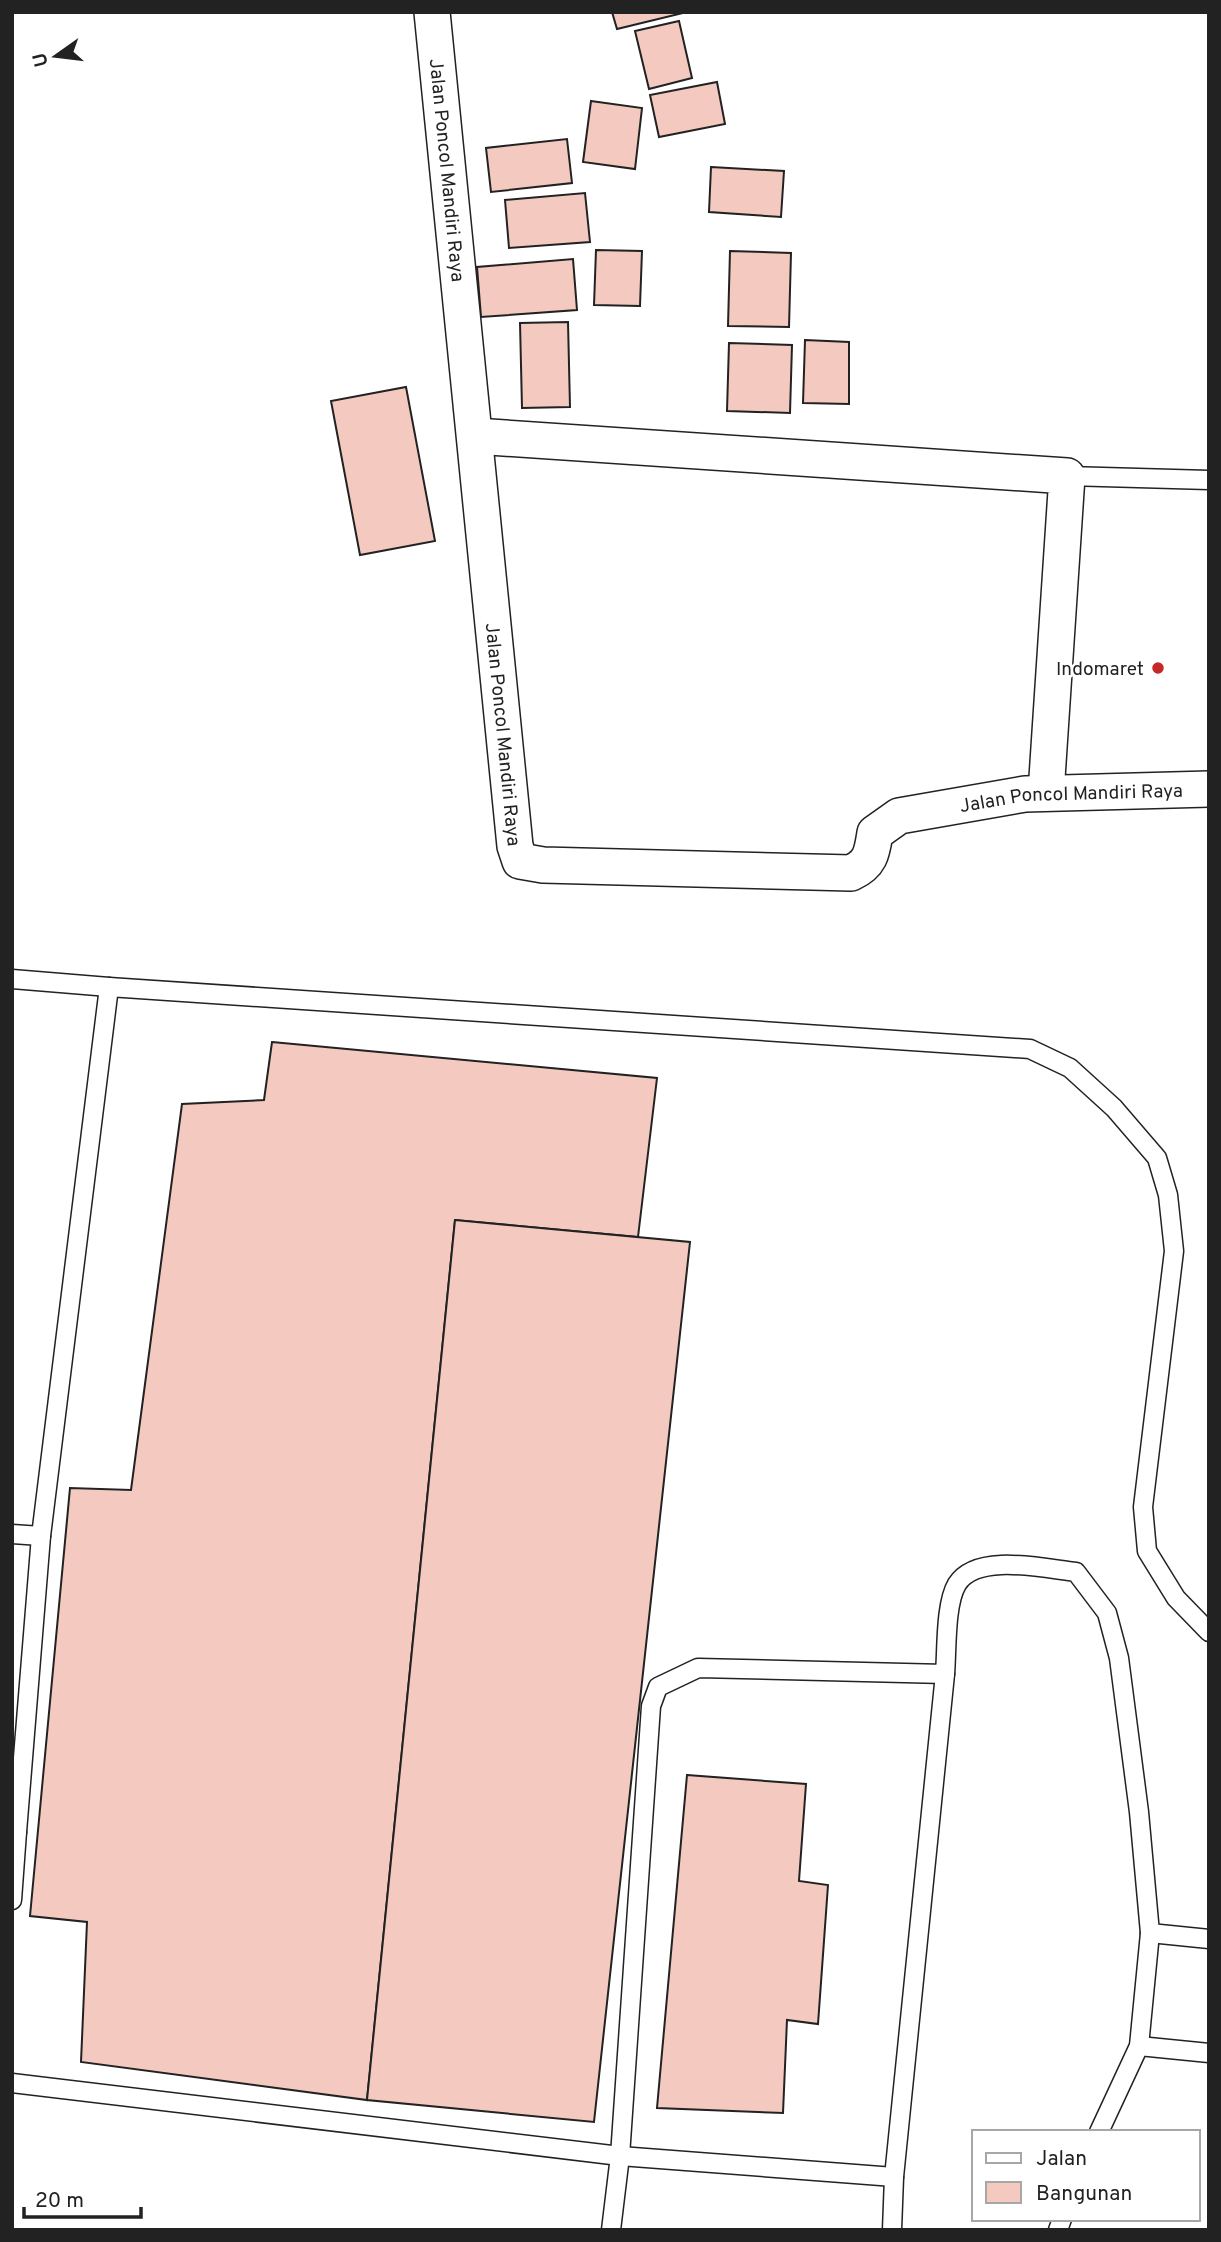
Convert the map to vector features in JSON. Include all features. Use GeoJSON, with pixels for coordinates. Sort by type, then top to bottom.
{"type":"FeatureCollection","features":[{"type":"Feature","properties":{"kind":"street","name":"Jalan Poncol Mandiri Raya"},"geometry":{"type":"LineString","coordinates":[[432,12],[515,846],[520,860],[528,865],[851,873],[863,868],[871,857],[875,833],[899,816],[1026,794],[1209,789]]}},
{"type":"Feature","properties":{"kind":"street"},"geometry":{"type":"LineString","coordinates":[[475,436],[1067,476],[1046,793]]}},
{"type":"Feature","properties":{"kind":"lane"},"geometry":{"type":"LineString","coordinates":[[1067,476],[1209,480]]}},
{"type":"Feature","properties":{"kind":"lane"},"geometry":{"type":"LineString","coordinates":[[12,979],[1030,1049],[1070,1068],[1114,1108],[1157,1158],[1168,1195],[1174,1251],[1143,1507],[1147,1551],[1176,1598],[1209,1632]]}},
{"type":"Feature","properties":{"kind":"lane"},"geometry":{"type":"LineString","coordinates":[[12,1900],[15,1832],[41,1536],[109,987]]}},
{"type":"Feature","properties":{"kind":"lane"},"geometry":{"type":"LineString","coordinates":[[12,1534],[41,1536]]}},
{"type":"Feature","properties":{"kind":"lane"},"geometry":{"type":"LineString","coordinates":[[892,2230],[894,2177],[951,1602],[958,1582],[974,1571],[998,1563],[1076,1572],[1107,1613],[1119,1658],[1139,1812],[1150,1933],[1139,2046],[1100,2130]]}},
{"type":"Feature","properties":{"kind":"lane"},"geometry":{"type":"LineString","coordinates":[[611,2230],[620,2156],[651,1706],[658,1687],[698,1668],[945,1674]]}},
{"type":"Feature","properties":{"kind":"lane"},"geometry":{"type":"LineString","coordinates":[[1150,1933],[1209,1939]]}},
{"type":"Feature","properties":{"kind":"lane"},"geometry":{"type":"LineString","coordinates":[[1139,2046],[1209,2053]]}},
{"type":"Feature","properties":{"kind":"lane"},"geometry":{"type":"LineString","coordinates":[[12,2084],[620,2156],[894,2177]]}},
{"type":"Feature","properties":{"kind":"building"},"geometry":{"type":"Polygon","coordinates":[[[612,12],[683,12],[683,13],[617,29],[612,12]]]}},
{"type":"Feature","properties":{"kind":"building"},"geometry":{"type":"Polygon","coordinates":[[[679,21],[692,78],[649,89],[635,31],[679,21]]]}},
{"type":"Feature","properties":{"kind":"building"},"geometry":{"type":"Polygon","coordinates":[[[717,82],[725,124],[659,137],[650,95],[717,82]]]}},
{"type":"Feature","properties":{"kind":"building"},"geometry":{"type":"Polygon","coordinates":[[[591,101],[642,108],[635,169],[583,162],[591,101]]]}},
{"type":"Feature","properties":{"kind":"building"},"geometry":{"type":"Polygon","coordinates":[[[567,139],[572,183],[491,192],[486,148],[567,139]]]}},
{"type":"Feature","properties":{"kind":"building"},"geometry":{"type":"Polygon","coordinates":[[[711,167],[784,171],[781,217],[709,212],[711,167]]]}},
{"type":"Feature","properties":{"kind":"building"},"geometry":{"type":"Polygon","coordinates":[[[585,193],[590,242],[509,248],[505,200],[585,193]]]}},
{"type":"Feature","properties":{"kind":"building"},"geometry":{"type":"Polygon","coordinates":[[[596,250],[642,251],[640,306],[594,305],[596,250]]]}},
{"type":"Feature","properties":{"kind":"building"},"geometry":{"type":"Polygon","coordinates":[[[730,251],[791,253],[789,327],[728,326],[730,251]]]}},
{"type":"Feature","properties":{"kind":"building"},"geometry":{"type":"Polygon","coordinates":[[[573,259],[577,310],[481,317],[477,267],[573,259]]]}},
{"type":"Feature","properties":{"kind":"building"},"geometry":{"type":"Polygon","coordinates":[[[568,322],[570,407],[522,408],[520,323],[568,322]]]}},
{"type":"Feature","properties":{"kind":"building"},"geometry":{"type":"Polygon","coordinates":[[[805,340],[849,342],[849,404],[803,403],[805,340]]]}},
{"type":"Feature","properties":{"kind":"building"},"geometry":{"type":"Polygon","coordinates":[[[729,343],[792,345],[790,413],[727,411],[729,343]]]}},
{"type":"Feature","properties":{"kind":"building"},"geometry":{"type":"Polygon","coordinates":[[[406,387],[435,541],[360,555],[331,401],[406,387]]]}},
{"type":"Feature","properties":{"kind":"building"},"geometry":{"type":"Polygon","coordinates":[[[272,1042],[657,1078],[638,1237],[455,1220],[367,2100],[81,2062],[87,1922],[30,1916],[70,1488],[131,1490],[182,1104],[264,1100],[272,1042]]]}},
{"type":"Feature","properties":{"kind":"building"},"geometry":{"type":"Polygon","coordinates":[[[455,1220],[690,1242],[594,2122],[367,2100],[455,1220]]]}},
{"type":"Feature","properties":{"kind":"building"},"geometry":{"type":"Polygon","coordinates":[[[687,1775],[806,1784],[799,1881],[828,1885],[818,2024],[787,2020],[783,2113],[657,2108],[687,1775]]]}},
{"type":"Feature","properties":{"kind":"place","name":"Indomaret"},"geometry":{"type":"Point","coordinates":[1158,668]}}]}
